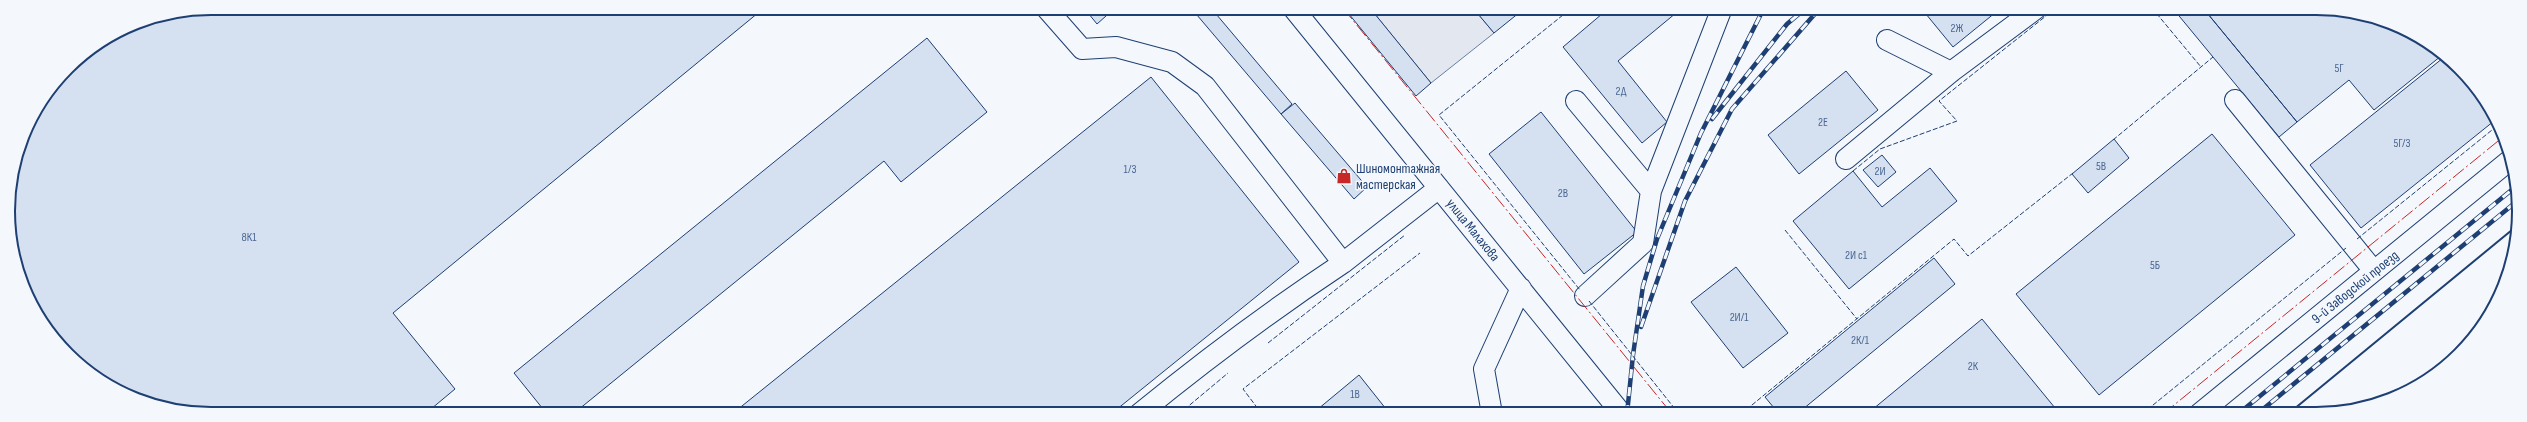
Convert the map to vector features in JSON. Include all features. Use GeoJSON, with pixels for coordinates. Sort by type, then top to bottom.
{"type":"FeatureCollection","features":[{"type":"Feature","properties":{"kind":"street"},"geometry":{"type":"LineString","coordinates":[[1052,15],[1082,49],[1116,47],[1172,62],[1205,86],[1343,264]]}},
{"type":"Feature","properties":{"kind":"street","name":"улица Малахова"},"geometry":{"type":"LineString","coordinates":[[1299,15],[1616,407]]}},
{"type":"Feature","properties":{"kind":"street"},"geometry":{"type":"LineString","coordinates":[[1585,296],[1643,243],[1651,191],[1719,15]]}},
{"type":"Feature","properties":{"kind":"street"},"geometry":{"type":"LineString","coordinates":[[1846,159],[1951,72],[2028,15]]}},
{"type":"Feature","properties":{"kind":"street"},"geometry":{"type":"LineString","coordinates":[[1887,40],[1951,72]]}},
{"type":"Feature","properties":{"kind":"street"},"geometry":{"type":"LineString","coordinates":[[1576,100],[1651,191]]}},
{"type":"Feature","properties":{"kind":"street"},"geometry":{"type":"LineString","coordinates":[[2235,100],[2374,271]]}},
{"type":"Feature","properties":{"kind":"street","name":"9-й Заводской проезд"},"geometry":{"type":"LineString","coordinates":[[2208,407],[2506,163]]}},
{"type":"Feature","properties":{"kind":"street"},"geometry":{"type":"LineString","coordinates":[[1148,407],[1220,349],[1277,307],[1343,264],[1439,188]]}},
{"type":"Feature","properties":{"kind":"street"},"geometry":{"type":"LineString","coordinates":[[1491,407],[1484,369],[1521,288]]}},
{"type":"Feature","properties":{"kind":"shaded area"},"geometry":{"type":"Polygon","coordinates":[[[1376,15],[1479,15],[1494,33],[1431,83],[1376,15]]]}},
{"type":"Feature","properties":{"kind":"building"},"geometry":{"type":"Polygon","coordinates":[[[198,15],[755,15],[393,313],[455,389],[433,407],[198,407],[148,397],[124,387],[102,374],[72,350],[48,320],[35,298],[25,274],[19,249],[15,224],[15,198],[19,173],[25,148],[35,124],[48,102],[72,72],[113,41],[148,25],[198,15]]]}},
{"type":"Feature","properties":{"kind":"building"},"geometry":{"type":"Polygon","coordinates":[[[1090,15],[1107,15],[1097,24],[1090,15]]]}},
{"type":"Feature","properties":{"kind":"building"},"geometry":{"type":"Polygon","coordinates":[[[1197,15],[1217,15],[1292,104],[1281,114],[1197,15]]]}},
{"type":"Feature","properties":{"kind":"building"},"geometry":{"type":"Polygon","coordinates":[[[1350,15],[1376,15],[1431,83],[1416,96],[1350,15]]]}},
{"type":"Feature","properties":{"kind":"building"},"geometry":{"type":"Polygon","coordinates":[[[1479,15],[1516,15],[1494,33],[1479,15]]]}},
{"type":"Feature","properties":{"kind":"building"},"geometry":{"type":"Polygon","coordinates":[[[1601,15],[1674,15],[1618,61],[1667,122],[1642,143],[1563,47],[1601,15]]]}},
{"type":"Feature","properties":{"kind":"building"},"geometry":{"type":"Polygon","coordinates":[[[1927,15],[1992,15],[1953,47],[1927,15]]]}},
{"type":"Feature","properties":{"kind":"building"},"geometry":{"type":"Polygon","coordinates":[[[2178,15],[2209,15],[2297,122],[2279,137],[2178,15]]]}},
{"type":"Feature","properties":{"kind":"building"},"geometry":{"type":"Polygon","coordinates":[[[2209,15],[2329,15],[2354,19],[2379,25],[2403,35],[2425,48],[2438,58],[2374,110],[2349,80],[2297,122],[2209,15]]]}},
{"type":"Feature","properties":{"kind":"building"},"geometry":{"type":"Polygon","coordinates":[[[927,38],[987,112],[901,182],[884,161],[582,407],[541,407],[514,373],[927,38]]]}},
{"type":"Feature","properties":{"kind":"building"},"geometry":{"type":"Polygon","coordinates":[[[2440,60],[2455,72],[2479,102],[2491,123],[2361,228],[2310,165],[2440,60]]]}},
{"type":"Feature","properties":{"kind":"building"},"geometry":{"type":"Polygon","coordinates":[[[1846,71],[1878,110],[1799,174],[1768,135],[1846,71]]]}},
{"type":"Feature","properties":{"kind":"building"},"geometry":{"type":"Polygon","coordinates":[[[1151,77],[1299,262],[1120,407],[741,407],[1151,77]]]}},
{"type":"Feature","properties":{"kind":"building"},"geometry":{"type":"Polygon","coordinates":[[[1295,103],[1367,187],[1354,199],[1281,114],[1295,103]]]}},
{"type":"Feature","properties":{"kind":"building"},"geometry":{"type":"Polygon","coordinates":[[[1541,112],[1637,232],[1584,274],[1489,154],[1541,112]]]}},
{"type":"Feature","properties":{"kind":"building"},"geometry":{"type":"Polygon","coordinates":[[[2212,134],[2295,235],[2099,395],[2016,294],[2212,134]]]}},
{"type":"Feature","properties":{"kind":"building"},"geometry":{"type":"Polygon","coordinates":[[[2114,139],[2129,158],[2088,193],[2072,174],[2114,139]]]}},
{"type":"Feature","properties":{"kind":"building"},"geometry":{"type":"Polygon","coordinates":[[[1882,155],[1896,172],[1878,187],[1863,170],[1882,155]]]}},
{"type":"Feature","properties":{"kind":"building"},"geometry":{"type":"Polygon","coordinates":[[[1930,168],[1957,201],[1849,289],[1793,221],[1853,171],[1882,207],[1930,168]]]}},
{"type":"Feature","properties":{"kind":"building"},"geometry":{"type":"Polygon","coordinates":[[[1934,258],[1955,284],[1806,407],[1773,407],[1765,397],[1934,258]]]}},
{"type":"Feature","properties":{"kind":"building"},"geometry":{"type":"Polygon","coordinates":[[[1736,267],[1788,333],[1743,368],[1691,302],[1736,267]]]}},
{"type":"Feature","properties":{"kind":"building"},"geometry":{"type":"Polygon","coordinates":[[[1982,319],[2054,407],[1875,407],[1982,319]]]}},
{"type":"Feature","properties":{"kind":"building"},"geometry":{"type":"Polygon","coordinates":[[[1359,375],[1384,407],[1320,407],[1359,375]]]}},
{"type":"Feature","properties":{"kind":"railway"},"geometry":{"type":"LineString","coordinates":[[1628,407],[1633,355],[1643,286],[1657,239],[1701,133],[1760,15]]}},
{"type":"Feature","properties":{"kind":"railway"},"geometry":{"type":"LineString","coordinates":[[1712,119],[1787,24],[1798,15]]}},
{"type":"Feature","properties":{"kind":"railway"},"geometry":{"type":"LineString","coordinates":[[1641,327],[1685,201],[1732,109],[1814,15]]}},
{"type":"Feature","properties":{"kind":"railway"},"geometry":{"type":"LineString","coordinates":[[2247,407],[2511,191]]}},
{"type":"Feature","properties":{"kind":"railway"},"geometry":{"type":"LineString","coordinates":[[2266,407],[2512,205]]}},
{"type":"Feature","properties":{"kind":"fence"},"geometry":{"type":"LineString","coordinates":[[1563,15],[1439,115],[1580,290]]}},
{"type":"Feature","properties":{"kind":"fence"},"geometry":{"type":"LineString","coordinates":[[1853,171],[1880,149],[1957,121],[1939,101],[2047,15]]}},
{"type":"Feature","properties":{"kind":"fence"},"geometry":{"type":"LineString","coordinates":[[2158,15],[2201,67]]}},
{"type":"Feature","properties":{"kind":"fence"},"geometry":{"type":"LineString","coordinates":[[2113,140],[2213,57]]}},
{"type":"Feature","properties":{"kind":"fence"},"geometry":{"type":"LineString","coordinates":[[2357,239],[2494,129]]}},
{"type":"Feature","properties":{"kind":"fence"},"geometry":{"type":"LineString","coordinates":[[1750,407],[1954,239],[1968,256],[2073,173]]}},
{"type":"Feature","properties":{"kind":"fence"},"geometry":{"type":"LineString","coordinates":[[1785,230],[1857,319]]}},
{"type":"Feature","properties":{"kind":"fence"},"geometry":{"type":"LineString","coordinates":[[1268,343],[1405,235]]}},
{"type":"Feature","properties":{"kind":"fence"},"geometry":{"type":"LineString","coordinates":[[2151,407],[2346,248]]}},
{"type":"Feature","properties":{"kind":"fence"},"geometry":{"type":"LineString","coordinates":[[1257,407],[1243,389],[1420,253]]}},
{"type":"Feature","properties":{"kind":"fence"},"geometry":{"type":"LineString","coordinates":[[1589,301],[1673,407]]}},
{"type":"Feature","properties":{"kind":"fence"},"geometry":{"type":"LineString","coordinates":[[1187,407],[1228,373]]}},
{"type":"Feature","properties":{"kind":"wall"},"geometry":{"type":"LineString","coordinates":[[2297,407],[2511,231]]}},
{"type":"Feature","properties":{"kind":"power"},"geometry":{"type":"LineString","coordinates":[[1349,15],[1666,407]]}},
{"type":"Feature","properties":{"kind":"power"},"geometry":{"type":"LineString","coordinates":[[2172,407],[2499,140]]}},
{"type":"Feature","properties":{"kind":"place","name":"Шиномонтажная мастерская"},"geometry":{"type":"Point","coordinates":[1344,176]}}]}
